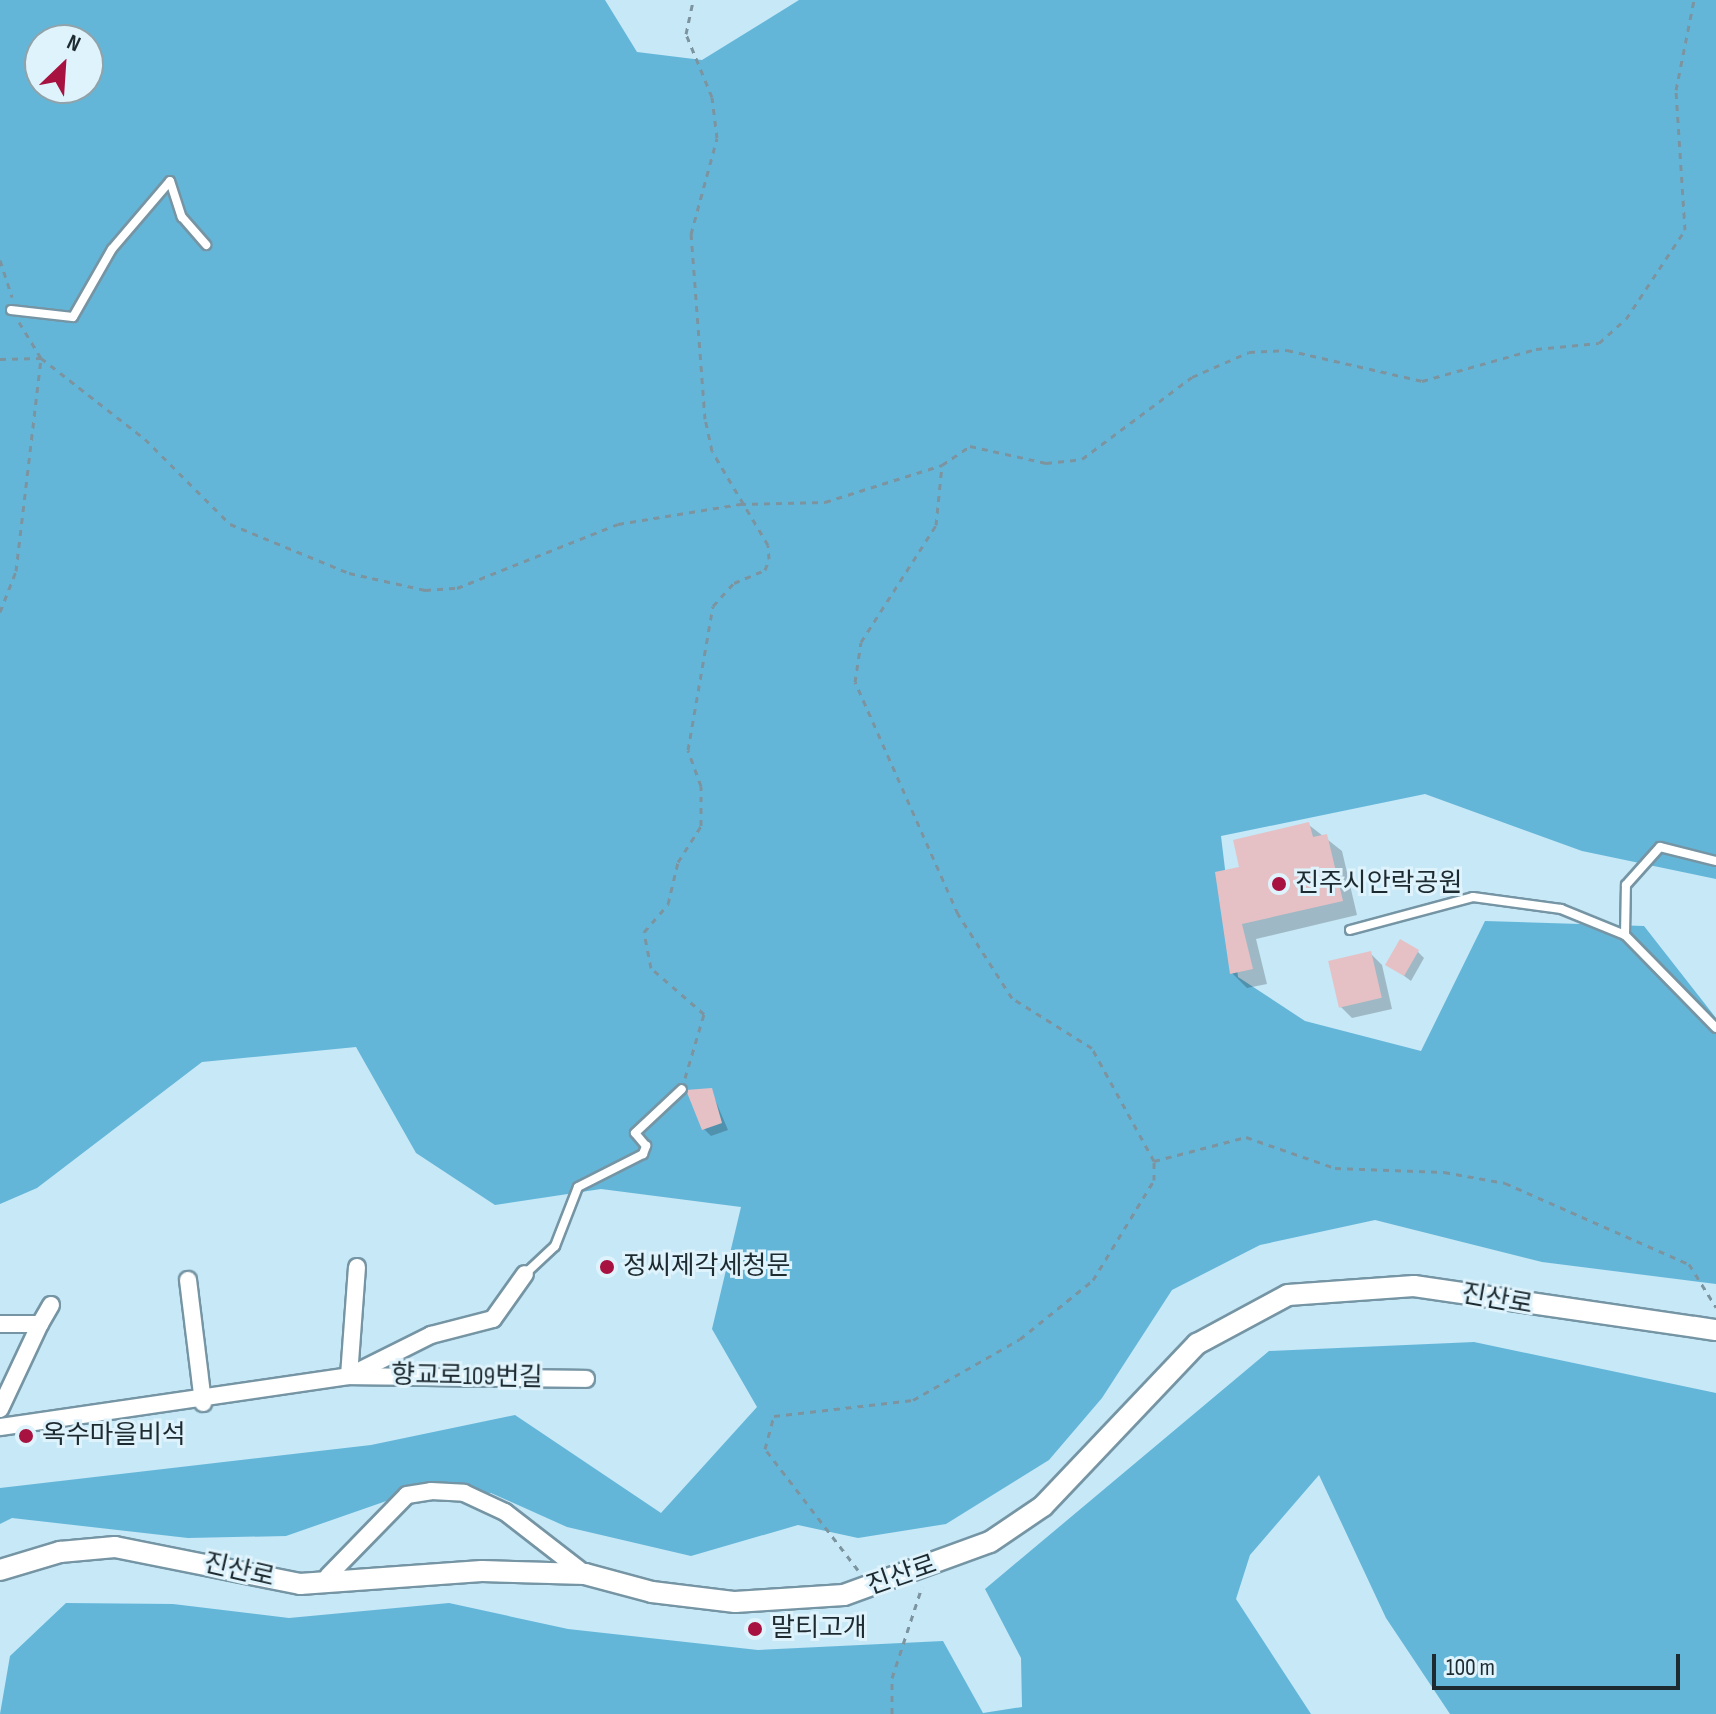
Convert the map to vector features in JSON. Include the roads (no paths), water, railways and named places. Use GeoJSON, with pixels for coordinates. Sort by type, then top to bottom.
{"type":"FeatureCollection","features":[{"type":"Feature","properties":{"kind":"street"},"geometry":{"type":"LineString","coordinates":[[349,1376],[357,1267]]}},
{"type":"Feature","properties":{"kind":"street","name":"향교로109번길"},"geometry":{"type":"LineString","coordinates":[[349,1376],[431,1335],[493,1319],[525,1274]]}},
{"type":"Feature","properties":{"kind":"street"},"geometry":{"type":"LineString","coordinates":[[188,1280],[203,1403]]}},
{"type":"Feature","properties":{"kind":"street","name":"진산로"},"geometry":{"type":"LineString","coordinates":[[0,1570],[60,1552],[115,1547],[269,1581],[328,1576],[585,1574],[652,1592],[735,1602],[844,1595],[990,1542],[1043,1506],[1197,1344],[1288,1295],[1414,1286],[1716,1330]]}},
{"type":"Feature","properties":{"kind":"street"},"geometry":{"type":"LineString","coordinates":[[0,1409],[51,1305]]}},
{"type":"Feature","properties":{"kind":"street"},"geometry":{"type":"LineString","coordinates":[[0,1324],[40,1324]]}},
{"type":"Feature","properties":{"kind":"street","name":"향교로109번길"},"geometry":{"type":"LineString","coordinates":[[0,1427],[203,1403],[349,1376],[586,1379]]}},
{"type":"Feature","properties":{"kind":"street"},"geometry":{"type":"LineString","coordinates":[[328,1576],[407,1495],[431,1491],[464,1493],[505,1512],[585,1574]]}},
{"type":"Feature","properties":{"kind":"lane"},"geometry":{"type":"LineString","coordinates":[[11,310],[73,317],[96,272],[170,181],[182,217],[206,245]]}},
{"type":"Feature","properties":{"kind":"lane"},"geometry":{"type":"LineString","coordinates":[[1625,935],[1626,885],[1660,847],[1716,861]]}},
{"type":"Feature","properties":{"kind":"lane"},"geometry":{"type":"LineString","coordinates":[[1350,930],[1473,897],[1561,909],[1625,935],[1716,1028]]}},
{"type":"Feature","properties":{"kind":"lane"},"geometry":{"type":"LineString","coordinates":[[525,1274],[555,1246],[578,1187],[643,1154],[646,1146],[635,1133],[682,1089]]}},
{"type":"Feature","properties":{"kind":"place","name":"진주시안락공원"},"geometry":{"type":"Point","coordinates":[1279,884]}},
{"type":"Feature","properties":{"kind":"place","name":"정씨제각세청문"},"geometry":{"type":"Point","coordinates":[607,1267]}},
{"type":"Feature","properties":{"kind":"place","name":"옥수마을비석"},"geometry":{"type":"Point","coordinates":[26,1436]}},
{"type":"Feature","properties":{"kind":"place","name":"말티고개"},"geometry":{"type":"Point","coordinates":[755,1629]}}]}
